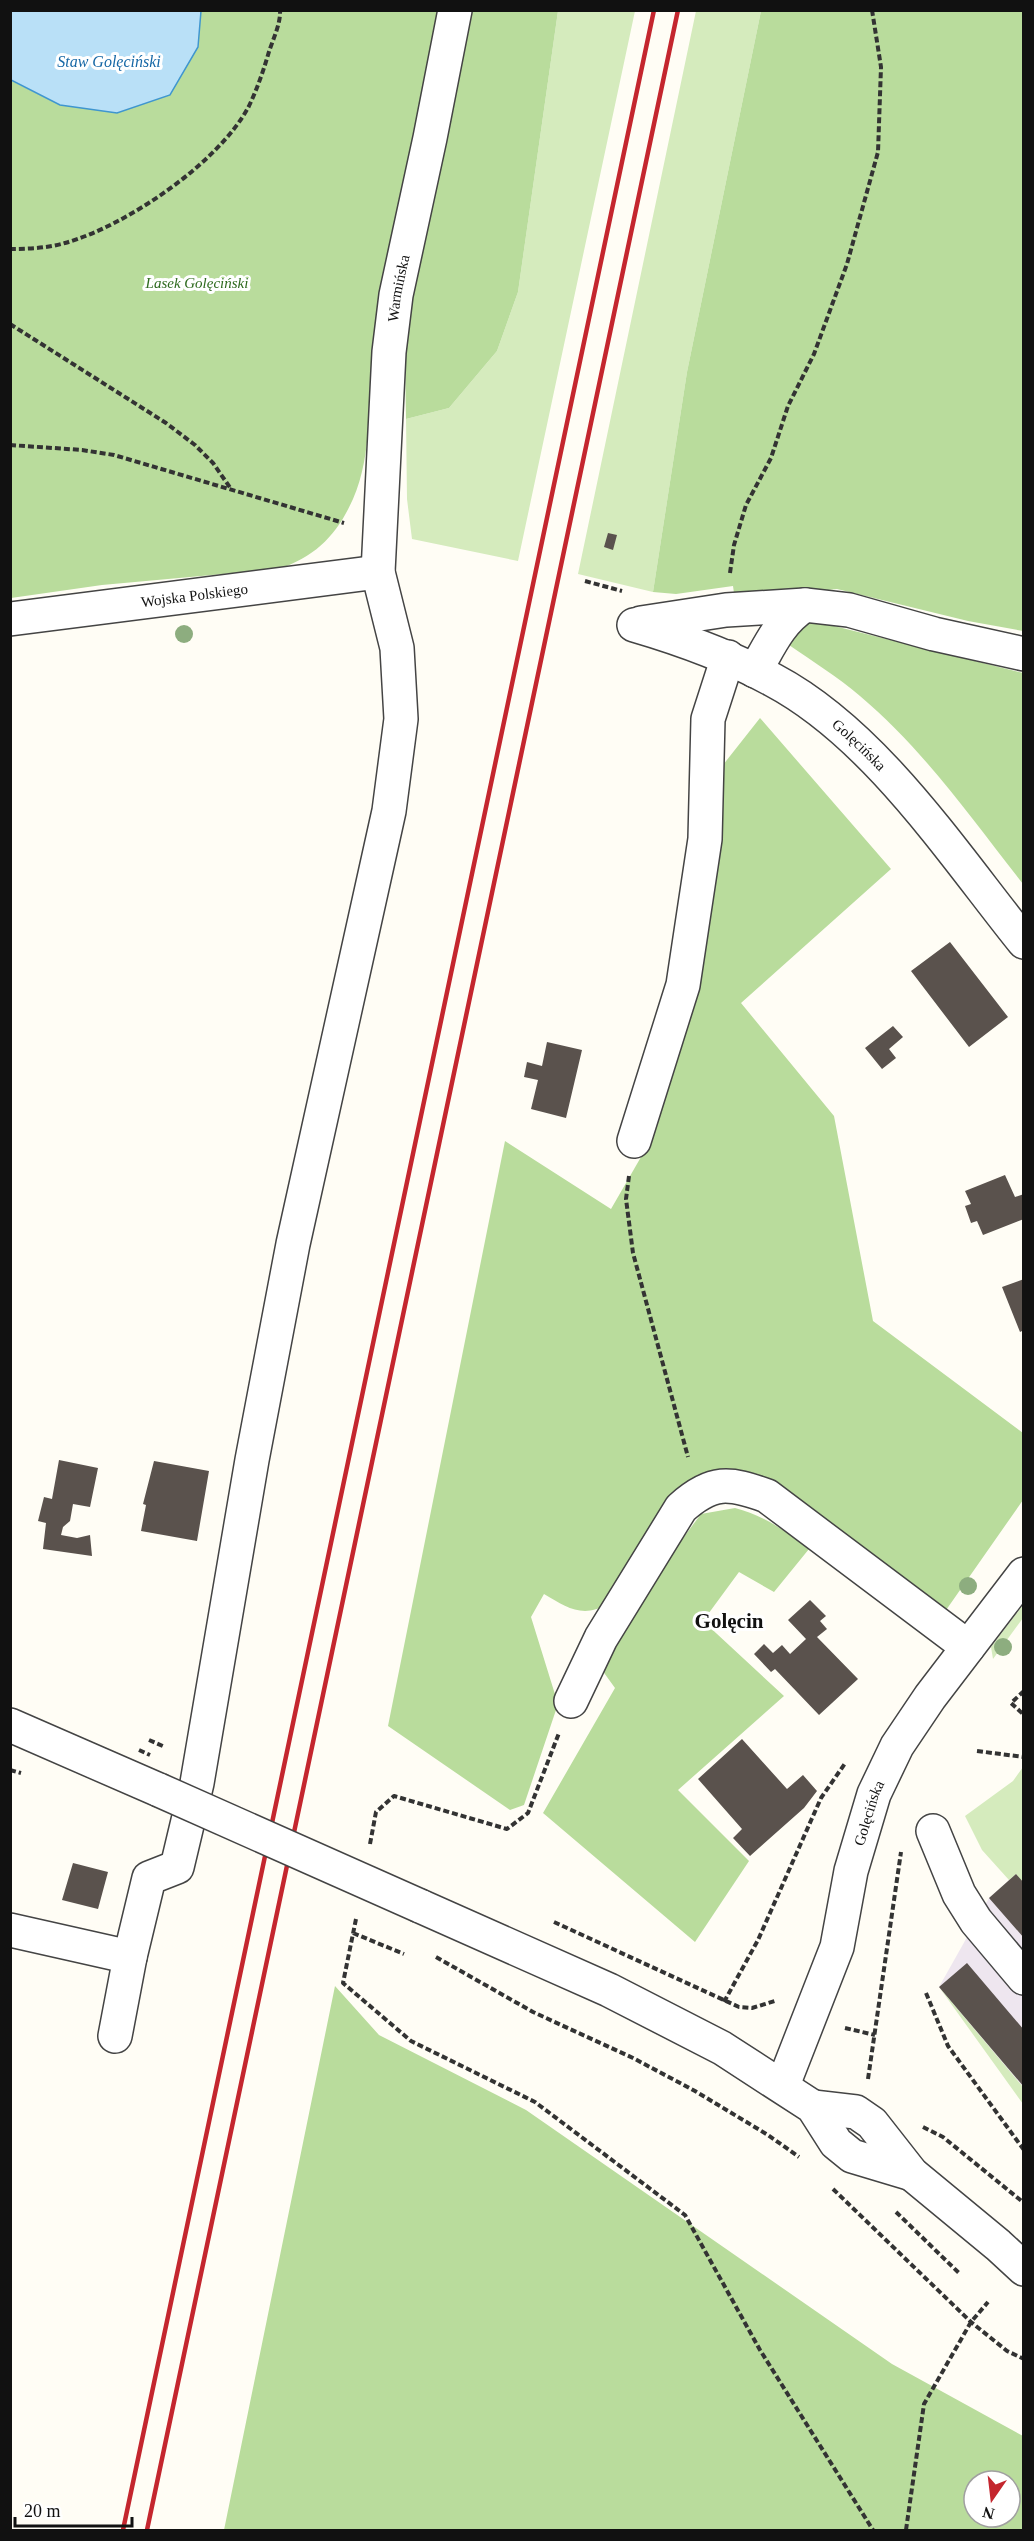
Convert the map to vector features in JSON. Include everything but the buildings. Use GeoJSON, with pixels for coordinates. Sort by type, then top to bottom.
{"type":"FeatureCollection","features":[{"type":"Feature","properties":{"kind":"street","name":"Warmińska"},"geometry":{"type":"LineString","coordinates":[[130,1957],[149,1878],[177,1867],[197,1783],[250,1471],[293,1244],[389,811],[401,719],[397,648],[378,572],[389,352],[396,295],[455,10]]}},
{"type":"Feature","properties":{"kind":"street","name":"Wojska Polskiego"},"geometry":{"type":"LineString","coordinates":[[10,619],[378,572]]}},
{"type":"Feature","properties":{"kind":"street"},"geometry":{"type":"LineString","coordinates":[[726,610],[805,605],[849,610],[934,634],[1023,654]]}},
{"type":"Feature","properties":{"kind":"street"},"geometry":{"type":"LineString","coordinates":[[634,1141],[683,985],[705,839],[708,719],[741,664],[778,629],[789,615],[805,605]]}},
{"type":"Feature","properties":{"kind":"street","name":"Golęcińska"},"geometry":{"type":"LineString","coordinates":[[726,610],[634,625],[741,664],[775,681],[819,711],[872,756],[900,787],[1023,942]]}},
{"type":"Feature","properties":{"kind":"street"},"geometry":{"type":"LineString","coordinates":[[571,1701],[608,1628],[681,1508],[698,1493],[719,1486],[743,1487],[767,1496],[968,1647]]}},
{"type":"Feature","properties":{"kind":"street","name":"Golęcińska"},"geometry":{"type":"LineString","coordinates":[[783,2085],[837,1947],[851,1871],[874,1794],[897,1746],[1023,1574]]}},
{"type":"Feature","properties":{"kind":"street"},"geometry":{"type":"LineString","coordinates":[[10,1725],[648,2009],[722,2048],[783,2085],[813,2107],[856,2112],[872,2123],[912,2174],[998,2245],[1023,2269]]}},
{"type":"Feature","properties":{"kind":"street"},"geometry":{"type":"LineString","coordinates":[[933,1831],[959,1894],[976,1921],[1023,1978]]}},
{"type":"Feature","properties":{"kind":"street"},"geometry":{"type":"LineString","coordinates":[[10,1930],[130,1957],[115,2036]]}},
{"type":"Feature","properties":{"kind":"path"},"geometry":{"type":"LineString","coordinates":[[726,610],[734,545],[746,505],[771,458],[788,406],[814,354],[848,264],[878,152],[881,68],[872,10]]}},
{"type":"Feature","properties":{"kind":"path"},"geometry":{"type":"LineString","coordinates":[[10,249],[65,243],[102,228],[153,200],[195,169],[226,138],[248,107],[261,78],[281,12]]}},
{"type":"Feature","properties":{"kind":"path"},"geometry":{"type":"LineString","coordinates":[[10,324],[166,423],[195,445],[213,463],[231,490]]}},
{"type":"Feature","properties":{"kind":"path"},"geometry":{"type":"LineString","coordinates":[[10,445],[82,450],[114,455],[380,533]]}},
{"type":"Feature","properties":{"kind":"path"},"geometry":{"type":"LineString","coordinates":[[634,1141],[626,1198],[633,1253],[698,1493]]}},
{"type":"Feature","properties":{"kind":"path"},"geometry":{"type":"LineString","coordinates":[[1023,1691],[1011,1703],[1023,1715]]}},
{"type":"Feature","properties":{"kind":"path"},"geometry":{"type":"LineString","coordinates":[[370,1845],[376,1812],[394,1796],[507,1829],[528,1814],[571,1701]]}},
{"type":"Feature","properties":{"kind":"path"},"geometry":{"type":"LineString","coordinates":[[976,1750],[1023,1757]]}},
{"type":"Feature","properties":{"kind":"path"},"geometry":{"type":"LineString","coordinates":[[724,2002],[758,1940],[820,1798],[852,1753]]}},
{"type":"Feature","properties":{"kind":"path"},"geometry":{"type":"LineString","coordinates":[[867,2087],[902,1846]]}},
{"type":"Feature","properties":{"kind":"path"},"geometry":{"type":"LineString","coordinates":[[357,1911],[343,1983],[411,2041],[536,2102],[685,2215],[760,2350],[873,2530]]}},
{"type":"Feature","properties":{"kind":"path"},"geometry":{"type":"LineString","coordinates":[[353,1933],[404,1954]]}},
{"type":"Feature","properties":{"kind":"path"},"geometry":{"type":"LineString","coordinates":[[430,1953],[533,2012],[633,2058],[695,2091],[768,2135],[801,2159]]}},
{"type":"Feature","properties":{"kind":"path"},"geometry":{"type":"LineString","coordinates":[[926,1993],[948,2046],[1023,2150]]}},
{"type":"Feature","properties":{"kind":"path"},"geometry":{"type":"LineString","coordinates":[[843,2027],[875,2035]]}},
{"type":"Feature","properties":{"kind":"path"},"geometry":{"type":"LineString","coordinates":[[920,2126],[943,2137],[1023,2203]]}},
{"type":"Feature","properties":{"kind":"path"},"geometry":{"type":"LineString","coordinates":[[830,2187],[972,2322],[1007,2351],[1023,2359]]}},
{"type":"Feature","properties":{"kind":"path"},"geometry":{"type":"LineString","coordinates":[[895,2211],[960,2274]]}},
{"type":"Feature","properties":{"kind":"path"},"geometry":{"type":"LineString","coordinates":[[906,2530],[924,2404],[972,2322],[988,2302]]}},
{"type":"Feature","properties":{"kind":"shaded area"},"geometry":{"type":"Polygon","coordinates":[[[1016,1874],[1024,1883],[1023,2087],[939,1987],[989,1898],[1016,1874]]]}},
{"type":"Feature","properties":{"kind":"green space","name":"Lasek Golęciński"},"geometry":{"type":"Polygon","coordinates":[[[201,11],[443,11],[376,351],[367,445],[359,482],[347,512],[324,543],[304,558],[279,569],[102,585],[11,598],[10,80],[60,105],[198,47],[201,11]]]}},
{"type":"Feature","properties":{"kind":"green space"},"geometry":{"type":"Polygon","coordinates":[[[472,11],[558,11],[518,292],[497,351],[449,408],[406,419],[405,357],[413,284],[472,11]]]}},
{"type":"Feature","properties":{"kind":"green space"},"geometry":{"type":"Polygon","coordinates":[[[558,11],[635,11],[518,561],[412,539],[407,499],[406,419],[449,408],[497,351],[518,292],[558,11]]]}},
{"type":"Feature","properties":{"kind":"green space"},"geometry":{"type":"Polygon","coordinates":[[[696,11],[761,11],[687,372],[653,592],[578,574],[696,11]]]}},
{"type":"Feature","properties":{"kind":"green space"},"geometry":{"type":"Polygon","coordinates":[[[761,11],[1023,11],[1023,631],[968,621],[837,589],[735,600],[733,586],[676,594],[653,592],[687,372],[761,11]]]}},
{"type":"Feature","properties":{"kind":"green space"},"geometry":{"type":"Polygon","coordinates":[[[814,621],[1023,673],[1023,884],[946,786],[905,739],[852,689],[789,645],[795,625],[814,621]]]}},
{"type":"Feature","properties":{"kind":"green space"},"geometry":{"type":"Polygon","coordinates":[[[760,718],[891,869],[741,1003],[834,1116],[873,1321],[1023,1433],[1023,1500],[944,1613],[763,1477],[734,1471],[712,1472],[688,1482],[675,1491],[663,1506],[607,1604],[590,1611],[575,1610],[544,1594],[531,1617],[558,1704],[524,1805],[510,1810],[388,1726],[505,1141],[611,1209],[641,1157],[663,1096],[719,770],[760,718]]]}},
{"type":"Feature","properties":{"kind":"green space"},"geometry":{"type":"Polygon","coordinates":[[[735,1508],[774,1524],[809,1549],[774,1592],[739,1572],[703,1621],[784,1696],[678,1790],[749,1861],[695,1942],[543,1813],[615,1688],[602,1670],[639,1597],[701,1514],[735,1508]]]}},
{"type":"Feature","properties":{"kind":"green space"},"geometry":{"type":"Polygon","coordinates":[[[1023,1605],[1023,1618],[993,1659],[991,1647],[1023,1605]]]}},
{"type":"Feature","properties":{"kind":"green space"},"geometry":{"type":"Polygon","coordinates":[[[1023,1767],[1023,1883],[1016,1874],[1009,1880],[982,1850],[965,1816],[1013,1781],[1023,1767]]]}},
{"type":"Feature","properties":{"kind":"green space"},"geometry":{"type":"Polygon","coordinates":[[[335,1986],[379,2035],[526,2110],[892,2364],[1023,2436],[1023,2530],[224,2530],[335,1986]]]}},
{"type":"Feature","properties":{"kind":"green space"},"geometry":{"type":"Polygon","coordinates":[[[939,1987],[1023,2087],[1023,2104],[939,1987]]]}},
{"type":"Feature","properties":{"kind":"water","name":"Staw Golęciński"},"geometry":{"type":"Polygon","coordinates":[[[10,11],[201,11],[198,47],[170,95],[117,113],[60,105],[11,80],[10,11]]]}},
{"type":"Feature","properties":{"kind":"railway"},"geometry":{"type":"LineString","coordinates":[[123,2530],[654,10]]}},
{"type":"Feature","properties":{"kind":"railway"},"geometry":{"type":"LineString","coordinates":[[147,2530],[678,10]]}},
{"type":"Feature","properties":{"kind":"district","name":"Golęcin"},"geometry":{"type":"Point","coordinates":[729,1621]}}]}
